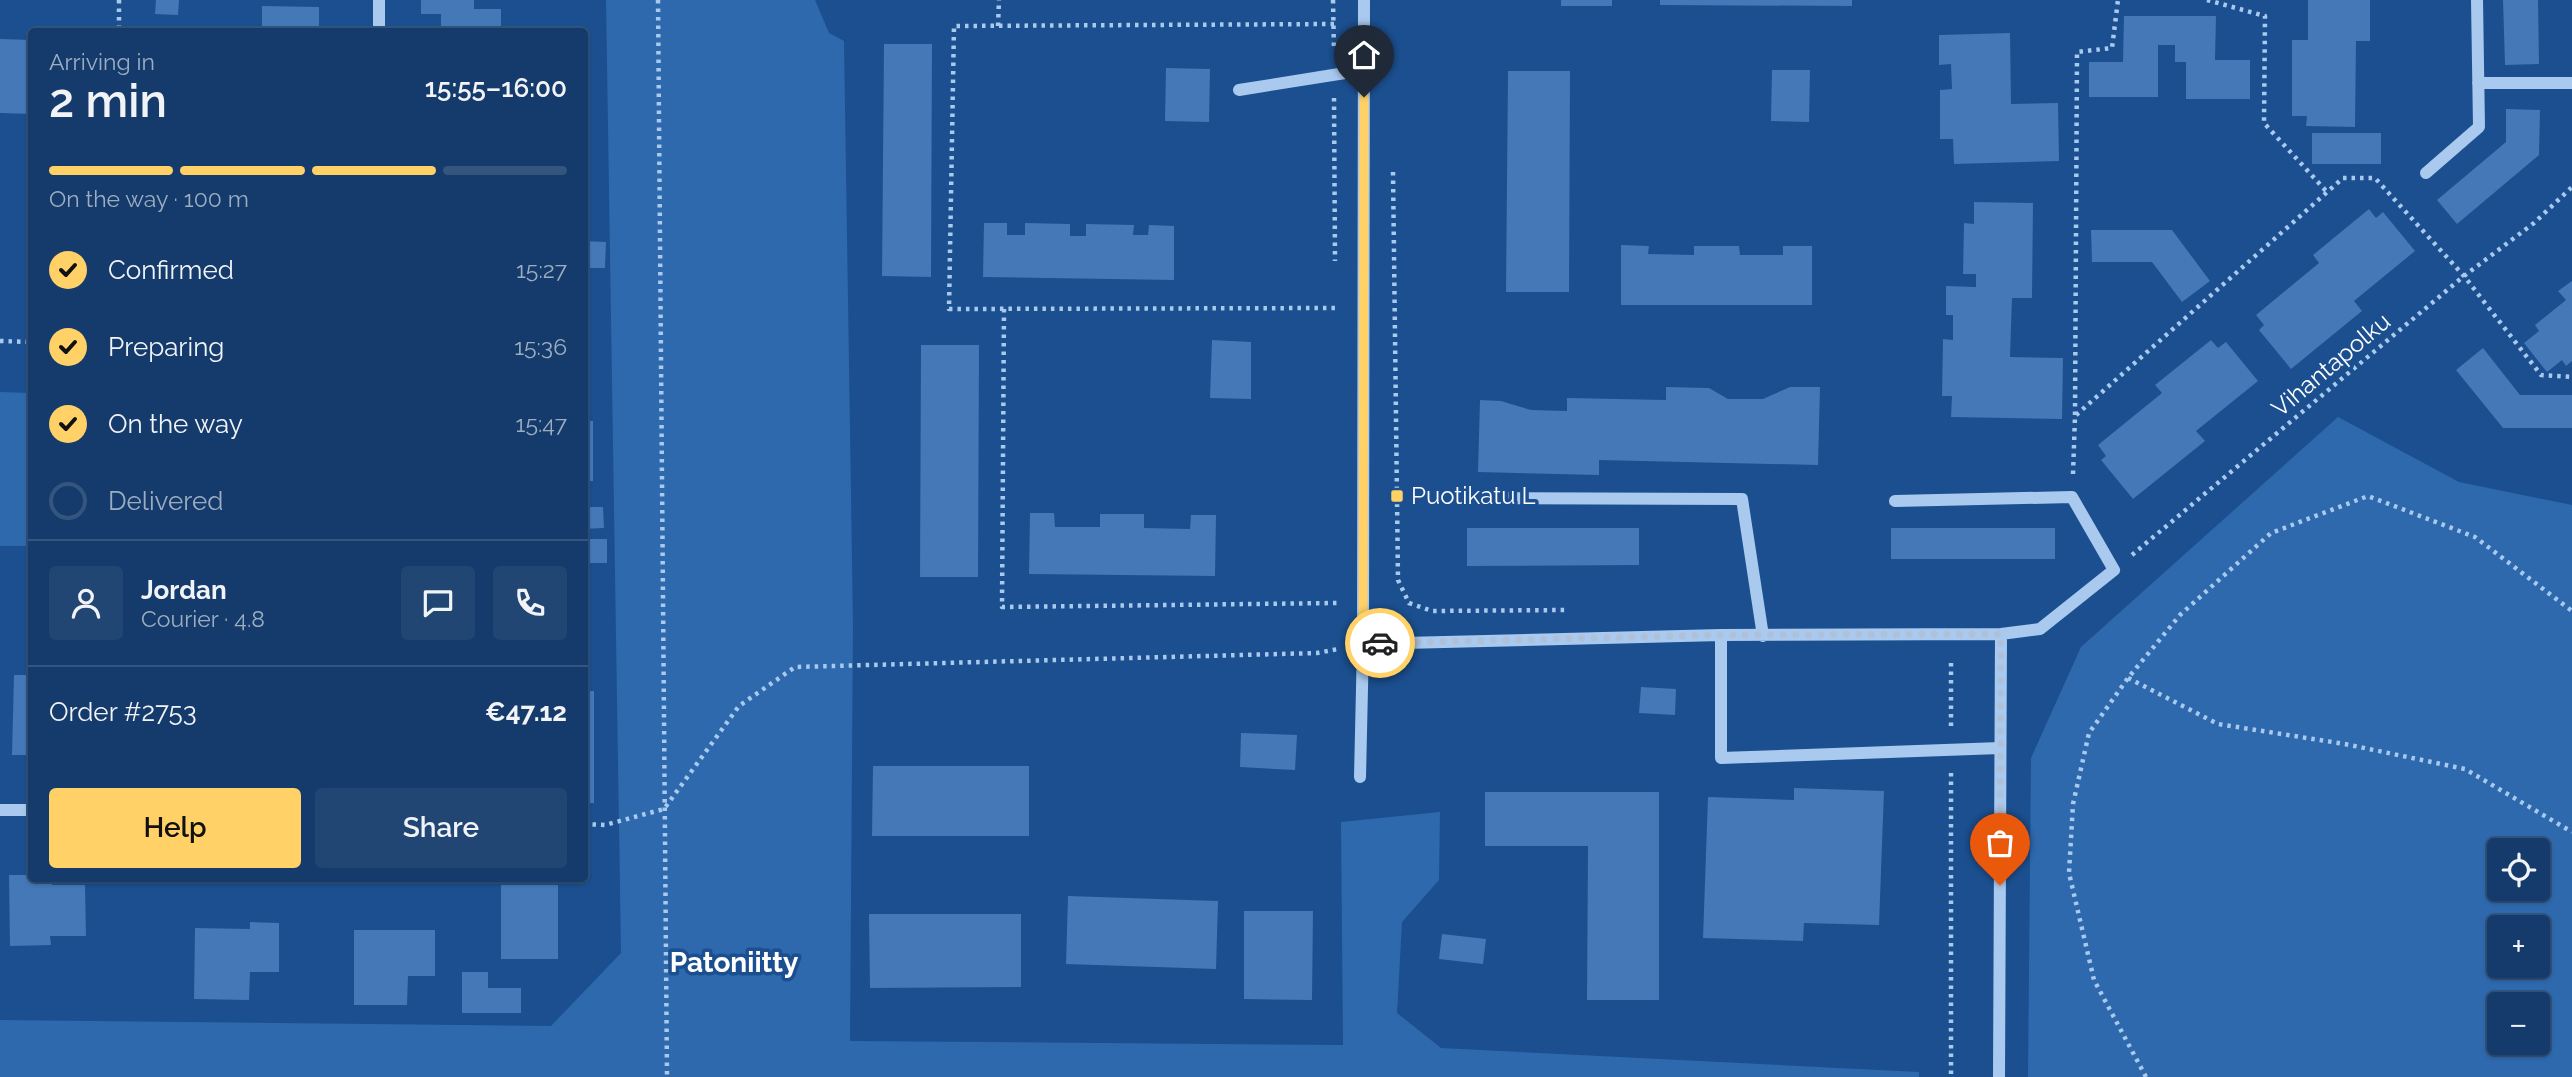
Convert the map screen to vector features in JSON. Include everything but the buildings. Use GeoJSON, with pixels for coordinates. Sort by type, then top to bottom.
{"type":"FeatureCollection","features":[{"type":"Feature","properties":{"kind":"street"},"geometry":{"type":"LineString","coordinates":[[379,0],[379,28]]}},
{"type":"Feature","properties":{"kind":"street"},"geometry":{"type":"LineString","coordinates":[[1360,777],[1363,644],[1364,0]]}},
{"type":"Feature","properties":{"kind":"street"},"geometry":{"type":"LineString","coordinates":[[2426,173],[2479,127],[2477,0]]}},
{"type":"Feature","properties":{"kind":"street"},"geometry":{"type":"LineString","coordinates":[[1239,90],[1364,70]]}},
{"type":"Feature","properties":{"kind":"street"},"geometry":{"type":"LineString","coordinates":[[2478,83],[2572,83]]}},
{"type":"Feature","properties":{"kind":"street"},"geometry":{"type":"LineString","coordinates":[[1363,644],[1721,635],[2001,634],[2040,629],[2114,570],[2072,497],[1895,501]]}},
{"type":"Feature","properties":{"kind":"street"},"geometry":{"type":"LineString","coordinates":[[1468,498],[1742,499],[1763,636]]}},
{"type":"Feature","properties":{"kind":"street"},"geometry":{"type":"LineString","coordinates":[[1999,1077],[2001,634]]}},
{"type":"Feature","properties":{"kind":"street"},"geometry":{"type":"LineString","coordinates":[[1721,635],[1721,758],[2000,748]]}},
{"type":"Feature","properties":{"kind":"street"},"geometry":{"type":"LineString","coordinates":[[0,810],[28,810]]}},
{"type":"Feature","properties":{"kind":"path"},"geometry":{"type":"LineString","coordinates":[[119,0],[119,28]]}},
{"type":"Feature","properties":{"kind":"path"},"geometry":{"type":"LineString","coordinates":[[658,0],[667,1077]]}},
{"type":"Feature","properties":{"kind":"path"},"geometry":{"type":"LineString","coordinates":[[998,26],[999,0]]}},
{"type":"Feature","properties":{"kind":"path"},"geometry":{"type":"LineString","coordinates":[[2072,497],[2077,52],[2112,48],[2118,0]]}},
{"type":"Feature","properties":{"kind":"path"},"geometry":{"type":"LineString","coordinates":[[2207,0],[2264,16],[2264,123],[2327,192]]}},
{"type":"Feature","properties":{"kind":"path"},"geometry":{"type":"LineString","coordinates":[[1334,24],[954,26],[949,309],[1335,308]]}},
{"type":"Feature","properties":{"kind":"path"},"geometry":{"type":"LineString","coordinates":[[1392,165],[1398,580],[1409,603],[1432,611],[1582,610]]}},
{"type":"Feature","properties":{"kind":"path"},"geometry":{"type":"LineString","coordinates":[[2075,416],[2343,178],[2375,178],[2464,276],[2541,375],[2572,377]]}},
{"type":"Feature","properties":{"kind":"path","name":"Vihantapolku"},"geometry":{"type":"LineString","coordinates":[[2114,570],[2464,276],[2534,223],[2572,187]]}},
{"type":"Feature","properties":{"kind":"path"},"geometry":{"type":"LineString","coordinates":[[1004,309],[1002,607],[1337,603]]}},
{"type":"Feature","properties":{"kind":"path"},"geometry":{"type":"LineString","coordinates":[[0,341],[28,342]]}},
{"type":"Feature","properties":{"kind":"path"},"geometry":{"type":"LineString","coordinates":[[2146,1077],[2094,980],[2069,873],[2073,804],[2089,733],[2128,678],[2180,615],[2271,533],[2368,496],[2475,537],[2572,611]]}},
{"type":"Feature","properties":{"kind":"path"},"geometry":{"type":"LineString","coordinates":[[1951,636],[1951,1077]]}},
{"type":"Feature","properties":{"kind":"path"},"geometry":{"type":"LineString","coordinates":[[588,824],[605,825],[664,809],[739,706],[795,667],[1317,653],[1363,644]]}},
{"type":"Feature","properties":{"kind":"path"},"geometry":{"type":"LineString","coordinates":[[2128,678],[2218,724],[2345,744],[2465,769],[2572,832]]}},
{"type":"Feature","properties":{"kind":"shaded area"},"geometry":{"type":"Polygon","coordinates":[[[606,0],[815,0],[829,33],[844,41],[853,624],[850,1041],[1343,1045],[1341,822],[1440,812],[1439,880],[1402,922],[1397,1013],[1441,1048],[1919,1072],[1919,1077],[0,1077],[0,1020],[551,1026],[621,953],[606,0]]]}},
{"type":"Feature","properties":{"kind":"shaded area"},"geometry":{"type":"Polygon","coordinates":[[[0,392],[28,393],[28,546],[0,546],[0,392]]]}},
{"type":"Feature","properties":{"kind":"shaded area"},"geometry":{"type":"Polygon","coordinates":[[[2338,417],[2459,482],[2572,505],[2572,1077],[2028,1077],[2031,758],[2081,647],[2338,417]]]}},
{"type":"Feature","properties":{"kind":"way so far"},"geometry":{"type":"LineString","coordinates":[[1380,643],[1721,635],[2001,634],[2000,885]]}},
{"type":"Feature","properties":{"kind":"place","name":"Puotikatu L"},"geometry":{"type":"Point","coordinates":[1397,496]}},
{"type":"Feature","properties":{"kind":"district","name":"Patoniitty"},"geometry":{"type":"Point","coordinates":[734,962]}},
{"type":"Feature","properties":{"kind":"route"},"geometry":{"type":"LineString","coordinates":[[1364,97],[1363,644],[1380,643]]}}]}
